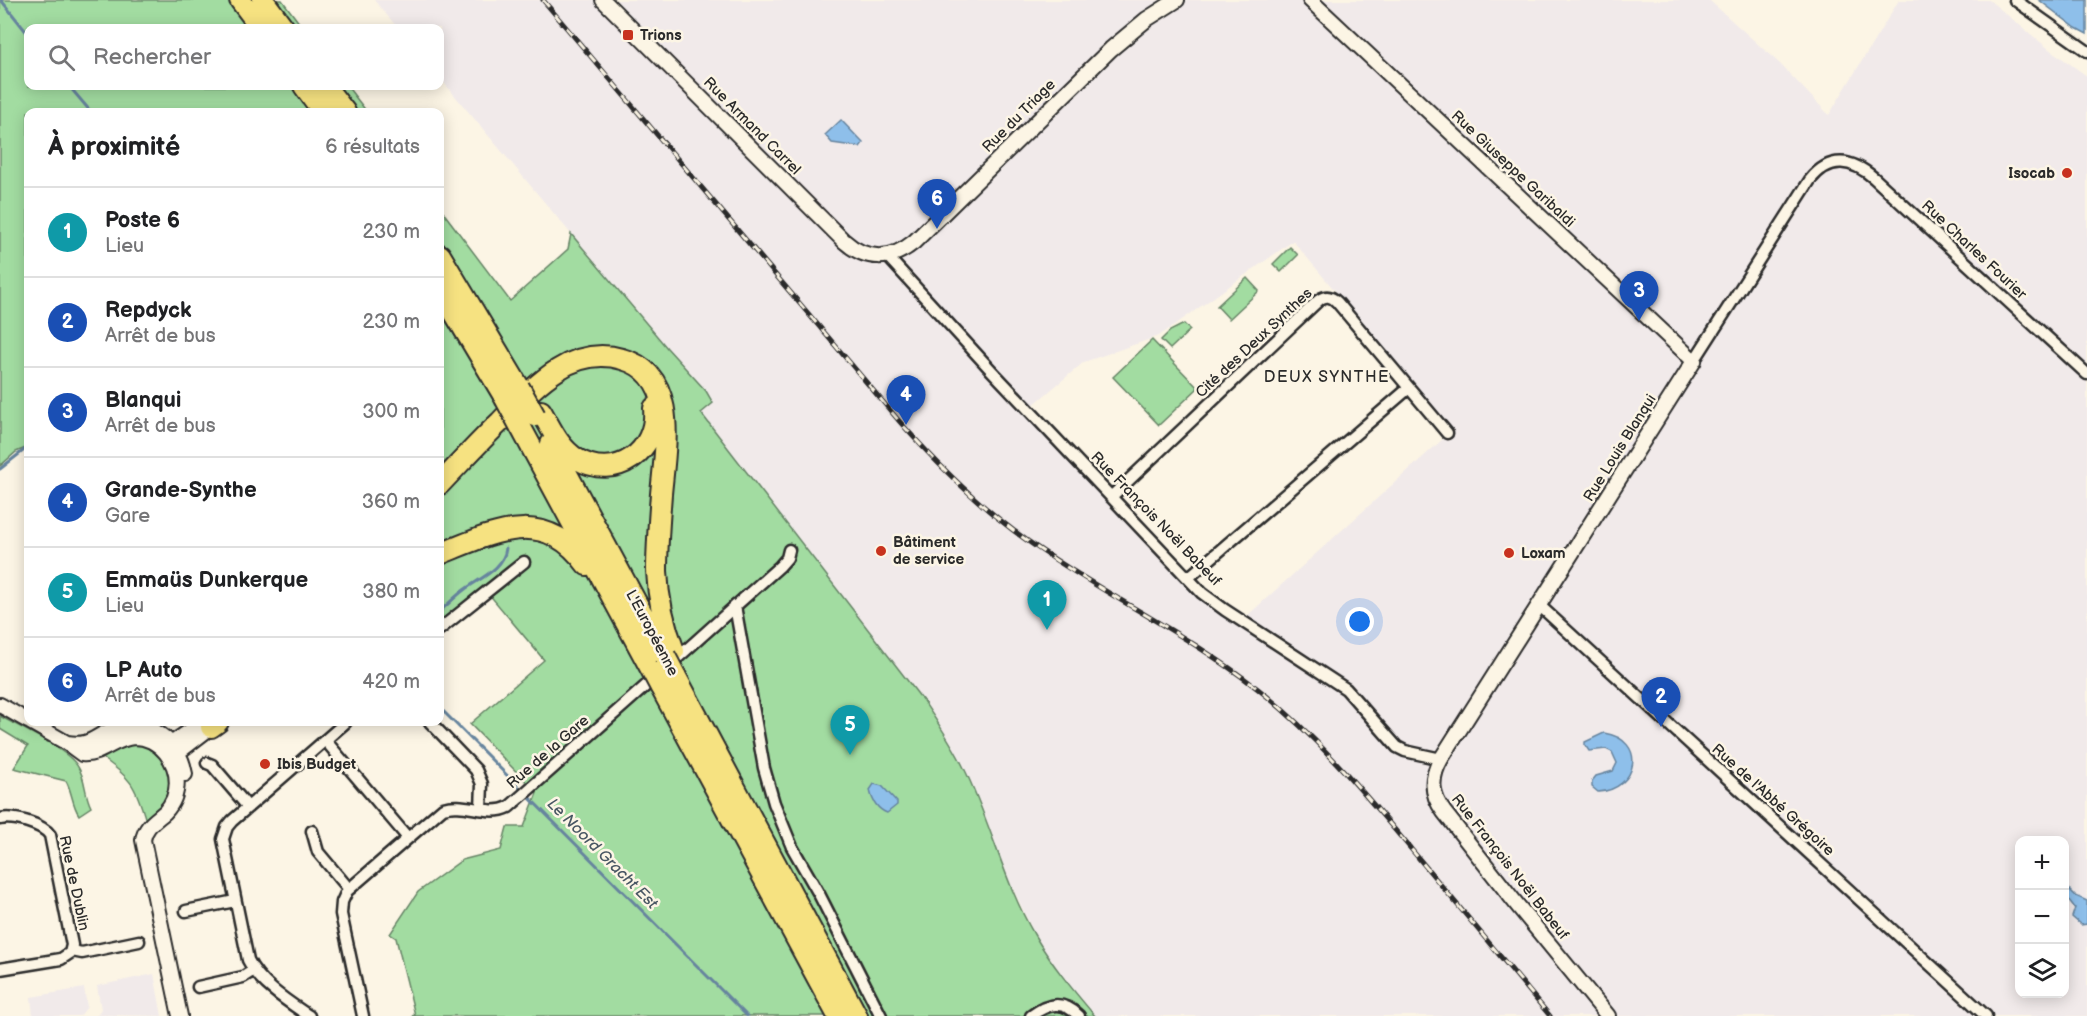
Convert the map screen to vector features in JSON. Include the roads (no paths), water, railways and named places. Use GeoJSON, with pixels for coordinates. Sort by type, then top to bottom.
{"type":"FeatureCollection","features":[{"type":"Feature","properties":{"kind":"highway"},"geometry":{"type":"LineString","coordinates":[[240,0],[258,24]]}},
{"type":"Feature","properties":{"kind":"highway"},"geometry":{"type":"LineString","coordinates":[[263,0],[281,24]]}},
{"type":"Feature","properties":{"kind":"highway"},"geometry":{"type":"LineString","coordinates":[[307,90],[320,108]]}},
{"type":"Feature","properties":{"kind":"highway"},"geometry":{"type":"LineString","coordinates":[[328,90],[342,108]]}},
{"type":"Feature","properties":{"kind":"highway","name":"L'Européenne"},"geometry":{"type":"LineString","coordinates":[[444,261],[532,418],[669,653],[667,676],[838,1016]]}},
{"type":"Feature","properties":{"kind":"highway","name":"L'Européenne"},"geometry":{"type":"LineString","coordinates":[[444,294],[516,389]]}},
{"type":"Feature","properties":{"kind":"highway"},"geometry":{"type":"LineString","coordinates":[[444,480],[533,388],[564,366],[587,358],[606,356],[625,359],[642,368],[654,381],[659,391],[664,412],[665,443],[657,573],[669,653]]}},
{"type":"Feature","properties":{"kind":"highway"},"geometry":{"type":"LineString","coordinates":[[444,492],[540,393],[560,378],[583,368],[602,364],[625,369],[636,376],[651,395],[654,408],[654,426],[646,443],[636,456],[620,464],[599,466],[583,462],[570,454],[532,418]]}},
{"type":"Feature","properties":{"kind":"highway","name":"L'Européenne"},"geometry":{"type":"LineString","coordinates":[[532,418],[624,618],[667,676],[800,910],[857,1016]]}},
{"type":"Feature","properties":{"kind":"highway"},"geometry":{"type":"LineString","coordinates":[[444,552],[504,530],[524,528],[544,531],[558,537],[573,548],[591,572],[611,609],[624,618]]}},
{"type":"Feature","properties":{"kind":"street","name":"Rue Armand Carrel"},"geometry":{"type":"LineString","coordinates":[[603,0],[844,242],[863,254],[874,257],[887,256]]}},
{"type":"Feature","properties":{"kind":"street","name":"Rue du Triage"},"geometry":{"type":"LineString","coordinates":[[887,256],[905,249],[919,238],[1111,49],[1147,19],[1177,0]]}},
{"type":"Feature","properties":{"kind":"street","name":"Rue Giuseppe Garibaldi"},"geometry":{"type":"LineString","coordinates":[[1310,0],[1694,362]]}},
{"type":"Feature","properties":{"kind":"street"},"geometry":{"type":"LineString","coordinates":[[2015,0],[2087,51]]}},
{"type":"Feature","properties":{"kind":"street","name":"Rue Louis Blanqui"},"geometry":{"type":"LineString","coordinates":[[1441,759],[1807,185],[1820,170],[1835,163]]}},
{"type":"Feature","properties":{"kind":"street","name":"Rue Charles Fourier"},"geometry":{"type":"LineString","coordinates":[[1835,163],[1849,163],[1868,173],[2087,374]]}},
{"type":"Feature","properties":{"kind":"street","name":"Rue François Noël Babeuf"},"geometry":{"type":"LineString","coordinates":[[887,256],[991,370],[1202,593],[1341,685],[1355,698],[1396,747],[1441,759],[1433,784],[1436,799],[1441,807],[1608,1016]]}},
{"type":"Feature","properties":{"kind":"street","name":"Cité des Deux Synthes"},"geometry":{"type":"LineString","coordinates":[[1111,497],[1324,297],[1334,299],[1447,433]]}},
{"type":"Feature","properties":{"kind":"street"},"geometry":{"type":"LineString","coordinates":[[1188,578],[1409,388]]}},
{"type":"Feature","properties":{"kind":"street","name":"Rue de la Gare"},"geometry":{"type":"LineString","coordinates":[[349,889],[445,807],[503,810],[524,794],[780,566],[787,558],[789,550]]}},
{"type":"Feature","properties":{"kind":"street"},"geometry":{"type":"LineString","coordinates":[[444,626],[524,562]]}},
{"type":"Feature","properties":{"kind":"street","name":"Rue de l'Abbé Grégoire"},"geometry":{"type":"LineString","coordinates":[[1539,605],[1986,1016]]}},
{"type":"Feature","properties":{"kind":"street"},"geometry":{"type":"LineString","coordinates":[[735,606],[764,768],[774,803],[792,847],[819,894],[881,1016]]}},
{"type":"Feature","properties":{"kind":"street"},"geometry":{"type":"LineString","coordinates":[[0,705],[24,718]]}},
{"type":"Feature","properties":{"kind":"street"},"geometry":{"type":"LineString","coordinates":[[38,726],[84,755],[95,753],[114,742],[132,738],[147,739],[171,751]]}},
{"type":"Feature","properties":{"kind":"street"},"geometry":{"type":"LineString","coordinates":[[171,751],[207,726]]}},
{"type":"Feature","properties":{"kind":"street"},"geometry":{"type":"LineString","coordinates":[[309,1016],[284,999],[254,970],[245,951],[223,839],[229,824],[341,726]]}},
{"type":"Feature","properties":{"kind":"street"},"geometry":{"type":"LineString","coordinates":[[434,726],[477,770],[482,784],[481,809]]}},
{"type":"Feature","properties":{"kind":"street"},"geometry":{"type":"LineString","coordinates":[[325,740],[408,838]]}},
{"type":"Feature","properties":{"kind":"street"},"geometry":{"type":"LineString","coordinates":[[171,751],[177,777],[175,794],[167,809],[149,825],[143,838],[180,1016]]}},
{"type":"Feature","properties":{"kind":"street"},"geometry":{"type":"LineString","coordinates":[[207,764],[212,765],[248,807]]}},
{"type":"Feature","properties":{"kind":"street","name":"Rue de Dublin"},"geometry":{"type":"LineString","coordinates":[[0,819],[12,819],[37,826],[50,835],[72,951],[61,959],[0,969]]}},
{"type":"Feature","properties":{"kind":"street"},"geometry":{"type":"LineString","coordinates":[[312,831],[318,852],[349,889],[343,899],[341,914],[363,1016]]}},
{"type":"Feature","properties":{"kind":"street"},"geometry":{"type":"LineString","coordinates":[[186,911],[235,901]]}},
{"type":"Feature","properties":{"kind":"street"},"geometry":{"type":"LineString","coordinates":[[72,951],[82,953],[139,941]]}},
{"type":"Feature","properties":{"kind":"street"},"geometry":{"type":"LineString","coordinates":[[198,987],[243,977],[254,970]]}},
{"type":"Feature","properties":{"kind":"street"},"geometry":{"type":"LineString","coordinates":[[1031,1016],[1055,1004],[1067,1007],[1079,1016]]}},
{"type":"Feature","properties":{"kind":"water"},"geometry":{"type":"Polygon","coordinates":[[[2039,0],[2087,0],[2087,34],[2076,28],[2039,0]]]}},
{"type":"Feature","properties":{"kind":"water"},"geometry":{"type":"Polygon","coordinates":[[[841,120],[863,143],[860,147],[832,143],[825,135],[841,120]]]}},
{"type":"Feature","properties":{"kind":"water"},"geometry":{"type":"Polygon","coordinates":[[[1604,733],[1618,737],[1627,745],[1632,754],[1632,764],[1629,774],[1622,783],[1612,789],[1598,792],[1592,787],[1592,781],[1596,776],[1613,771],[1617,763],[1612,752],[1606,749],[1589,751],[1585,742],[1604,733]]]}},
{"type":"Feature","properties":{"kind":"water"},"geometry":{"type":"Polygon","coordinates":[[[874,784],[882,786],[897,802],[897,805],[887,813],[878,807],[872,797],[870,790],[874,784]]]}},
{"type":"Feature","properties":{"kind":"water"},"geometry":{"type":"Polygon","coordinates":[[[2069,889],[2076,896],[2087,901],[2087,924],[2081,925],[2072,917],[2075,908],[2069,900],[2069,889]]]}},
{"type":"Feature","properties":{"kind":"waterway","name":"Le Noord Gracht Est"},"geometry":{"type":"LineString","coordinates":[[1,0],[24,29]]}},
{"type":"Feature","properties":{"kind":"waterway","name":"Le Noord Gracht Est"},"geometry":{"type":"LineString","coordinates":[[72,90],[88,108]]}},
{"type":"Feature","properties":{"kind":"waterway"},"geometry":{"type":"LineString","coordinates":[[0,469],[24,450]]}},
{"type":"Feature","properties":{"kind":"waterway"},"geometry":{"type":"LineString","coordinates":[[444,608],[496,567],[501,562],[506,548]]}},
{"type":"Feature","properties":{"kind":"waterway","name":"Le Noord Gracht Est"},"geometry":{"type":"LineString","coordinates":[[444,712],[747,1016]]}},
{"type":"Feature","properties":{"kind":"railway"},"geometry":{"type":"LineString","coordinates":[[543,0],[900,422],[944,469],[991,513],[1025,539],[1230,668],[1300,725],[1357,785],[1550,1016]]}},
{"type":"Feature","properties":{"kind":"place","name":"Trions"},"geometry":{"type":"Point","coordinates":[628,35]}},
{"type":"Feature","properties":{"kind":"place","name":"Isocab"},"geometry":{"type":"Point","coordinates":[2067,173]}},
{"type":"Feature","properties":{"kind":"place","name":"LP Auto"},"geometry":{"type":"Point","coordinates":[937,229]}},
{"type":"Feature","properties":{"kind":"place","name":"Blanqui"},"geometry":{"type":"Point","coordinates":[1639,321]}},
{"type":"Feature","properties":{"kind":"place","name":"Grande-Synthe"},"geometry":{"type":"Point","coordinates":[906,425]}},
{"type":"Feature","properties":{"kind":"place","name":"Bâtiment de service"},"geometry":{"type":"Point","coordinates":[881,551]}},
{"type":"Feature","properties":{"kind":"place","name":"Loxam"},"geometry":{"type":"Point","coordinates":[1509,553]}},
{"type":"Feature","properties":{"kind":"place","name":"Poste 6"},"geometry":{"type":"Point","coordinates":[1047,630]}},
{"type":"Feature","properties":{"kind":"place","name":"Repdyck"},"geometry":{"type":"Point","coordinates":[1661,727]}},
{"type":"Feature","properties":{"kind":"place","name":"Emmaüs Dunkerque"},"geometry":{"type":"Point","coordinates":[850,755]}},
{"type":"Feature","properties":{"kind":"place","name":"Ibis Budget"},"geometry":{"type":"Point","coordinates":[265,764]}},
{"type":"Feature","properties":{"kind":"district","name":"DEUX SYNTHE"},"geometry":{"type":"Point","coordinates":[1327,377]}}]}
